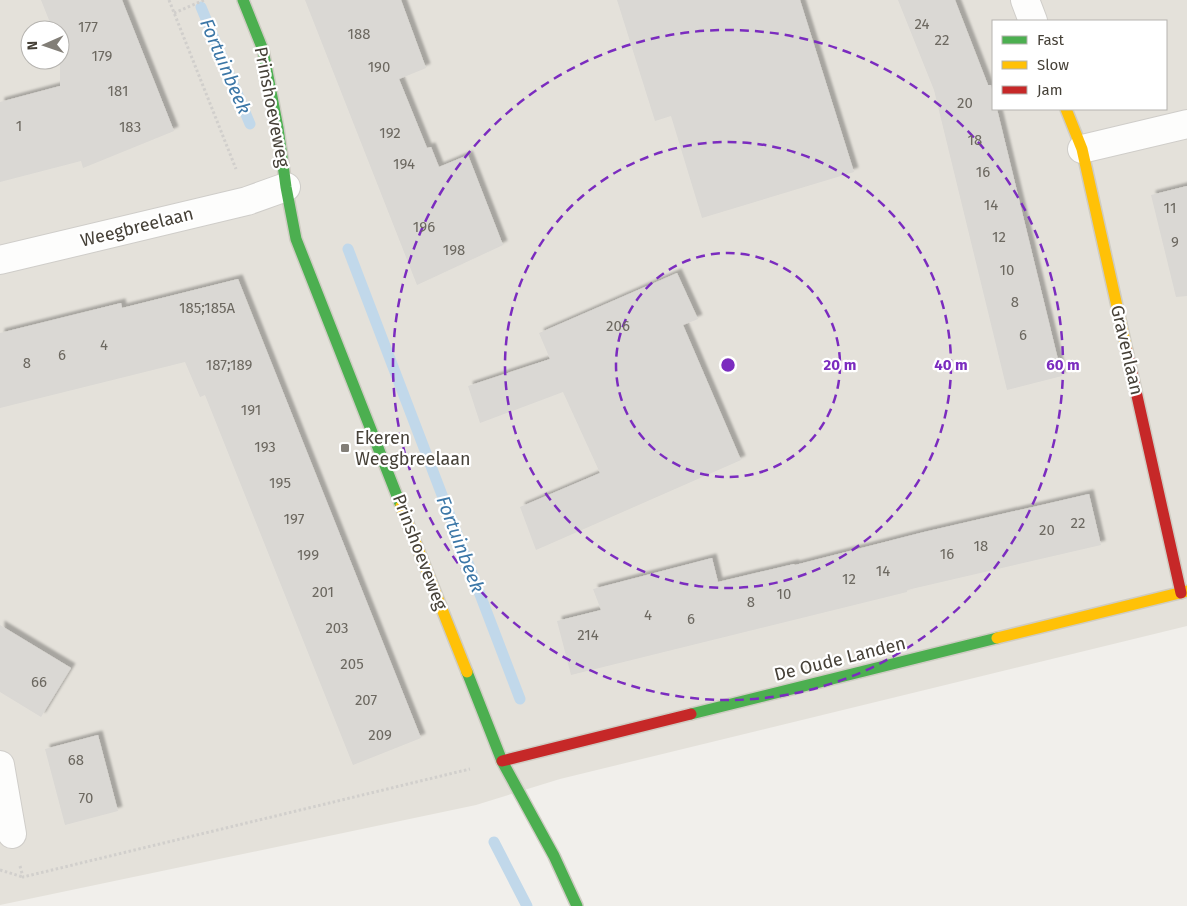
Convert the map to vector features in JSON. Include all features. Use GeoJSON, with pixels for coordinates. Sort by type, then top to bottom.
{"type":"FeatureCollection","features":[{"type":"Feature","properties":{"kind":"street","name":"Prinshoeveweg"},"geometry":{"type":"LineString","coordinates":[[243,0],[263,50],[278,128],[280,190],[296,239],[502,761],[554,856],[578,906]]}},
{"type":"Feature","properties":{"kind":"street"},"geometry":{"type":"LineString","coordinates":[[1025,0],[1033,20]]}},
{"type":"Feature","properties":{"kind":"street","name":"Gravenlaan"},"geometry":{"type":"LineString","coordinates":[[1066,110],[1082,149],[1184,592]]}},
{"type":"Feature","properties":{"kind":"street"},"geometry":{"type":"LineString","coordinates":[[1082,149],[1187,124]]}},
{"type":"Feature","properties":{"kind":"street","name":"Weegbreelaan"},"geometry":{"type":"LineString","coordinates":[[0,260],[247,201],[280,190]]}},
{"type":"Feature","properties":{"kind":"street","name":"De Oude Landen"},"geometry":{"type":"LineString","coordinates":[[502,761],[1184,592]]}},
{"type":"Feature","properties":{"kind":"street"},"geometry":{"type":"LineString","coordinates":[[0,764],[12,834]]}},
{"type":"Feature","properties":{"kind":"path"},"geometry":{"type":"LineString","coordinates":[[169,0],[247,201]]}},
{"type":"Feature","properties":{"kind":"path"},"geometry":{"type":"LineString","coordinates":[[174,13],[204,0]]}},
{"type":"Feature","properties":{"kind":"path"},"geometry":{"type":"LineString","coordinates":[[0,870],[23,877],[502,761]]}},
{"type":"Feature","properties":{"kind":"path"},"geometry":{"type":"LineString","coordinates":[[12,834],[23,877]]}},
{"type":"Feature","properties":{"kind":"shaded area"},"geometry":{"type":"Polygon","coordinates":[[[0,0],[1187,0],[1187,626],[560,779],[476,805],[0,905],[0,0]]]}},
{"type":"Feature","properties":{"kind":"building"},"geometry":{"type":"Polygon","coordinates":[[[41,0],[122,0],[174,131],[83,168],[81,161],[0,182],[0,102],[60,86],[60,70],[70,70],[70,20],[49,20],[41,0]]]}},
{"type":"Feature","properties":{"kind":"building"},"geometry":{"type":"Polygon","coordinates":[[[305,0],[401,0],[426,68],[399,79],[427,148],[431,147],[439,167],[468,155],[503,245],[417,285],[305,0]]]}},
{"type":"Feature","properties":{"kind":"building"},"geometry":{"type":"Polygon","coordinates":[[[617,0],[800,0],[854,172],[702,218],[671,116],[655,121],[617,0]]]}},
{"type":"Feature","properties":{"kind":"building"},"geometry":{"type":"Polygon","coordinates":[[[898,0],[955,0],[988,85],[991,85],[992,110],[997,110],[1062,376],[1007,390],[934,90],[898,0]]]}},
{"type":"Feature","properties":{"kind":"building"},"geometry":{"type":"Polygon","coordinates":[[[1187,186],[1187,296],[1176,297],[1151,195],[1187,186]]]}},
{"type":"Feature","properties":{"kind":"building"},"geometry":{"type":"Polygon","coordinates":[[[677,273],[698,319],[683,325],[741,460],[536,550],[520,507],[600,473],[563,392],[480,423],[468,386],[550,359],[539,333],[677,273]]]}},
{"type":"Feature","properties":{"kind":"building"},"geometry":{"type":"Polygon","coordinates":[[[238,279],[421,738],[353,765],[205,395],[200,397],[185,362],[0,408],[0,333],[121,303],[122,308],[238,279]]]}},
{"type":"Feature","properties":{"kind":"building"},"geometry":{"type":"Polygon","coordinates":[[[1089,494],[1101,545],[907,590],[907,592],[571,675],[557,621],[601,610],[593,589],[712,558],[718,582],[1089,494]]]}},
{"type":"Feature","properties":{"kind":"building"},"geometry":{"type":"Polygon","coordinates":[[[0,625],[71,668],[41,717],[0,692],[0,625]]]}},
{"type":"Feature","properties":{"kind":"building"},"geometry":{"type":"Polygon","coordinates":[[[98,735],[118,811],[65,825],[45,749],[98,735]]]}},
{"type":"Feature","properties":{"kind":"waterway","name":"Fortuinbeek"},"geometry":{"type":"LineString","coordinates":[[201,7],[250,124]]}},
{"type":"Feature","properties":{"kind":"waterway","name":"Fortuinbeek"},"geometry":{"type":"LineString","coordinates":[[348,249],[520,699]]}},
{"type":"Feature","properties":{"kind":"waterway","name":"Fortuinbeek"},"geometry":{"type":"LineString","coordinates":[[494,842],[527,906]]}},
{"type":"Feature","properties":{"kind":"traffic: fast"},"geometry":{"type":"LineString","coordinates":[[243,0],[263,50],[296,239],[401,506]]}},
{"type":"Feature","properties":{"kind":"traffic: fast"},"geometry":{"type":"LineString","coordinates":[[691,714],[997,638]]}},
{"type":"Feature","properties":{"kind":"traffic: fast"},"geometry":{"type":"LineString","coordinates":[[467,672],[502,761],[554,856],[577,906]]}},
{"type":"Feature","properties":{"kind":"traffic: slow"},"geometry":{"type":"LineString","coordinates":[[1066,110],[1082,149],[1127,351]]}},
{"type":"Feature","properties":{"kind":"traffic: slow"},"geometry":{"type":"LineString","coordinates":[[401,506],[467,672]]}},
{"type":"Feature","properties":{"kind":"traffic: slow"},"geometry":{"type":"LineString","coordinates":[[997,638],[1187,591]]}},
{"type":"Feature","properties":{"kind":"traffic: jam"},"geometry":{"type":"LineString","coordinates":[[1127,351],[1181,593]]}},
{"type":"Feature","properties":{"kind":"traffic: jam"},"geometry":{"type":"LineString","coordinates":[[502,761],[691,714]]}},
{"type":"Feature","properties":{"kind":"place","name":"Ekeren Weegbreelaan"},"geometry":{"type":"Point","coordinates":[345,448]}}]}
